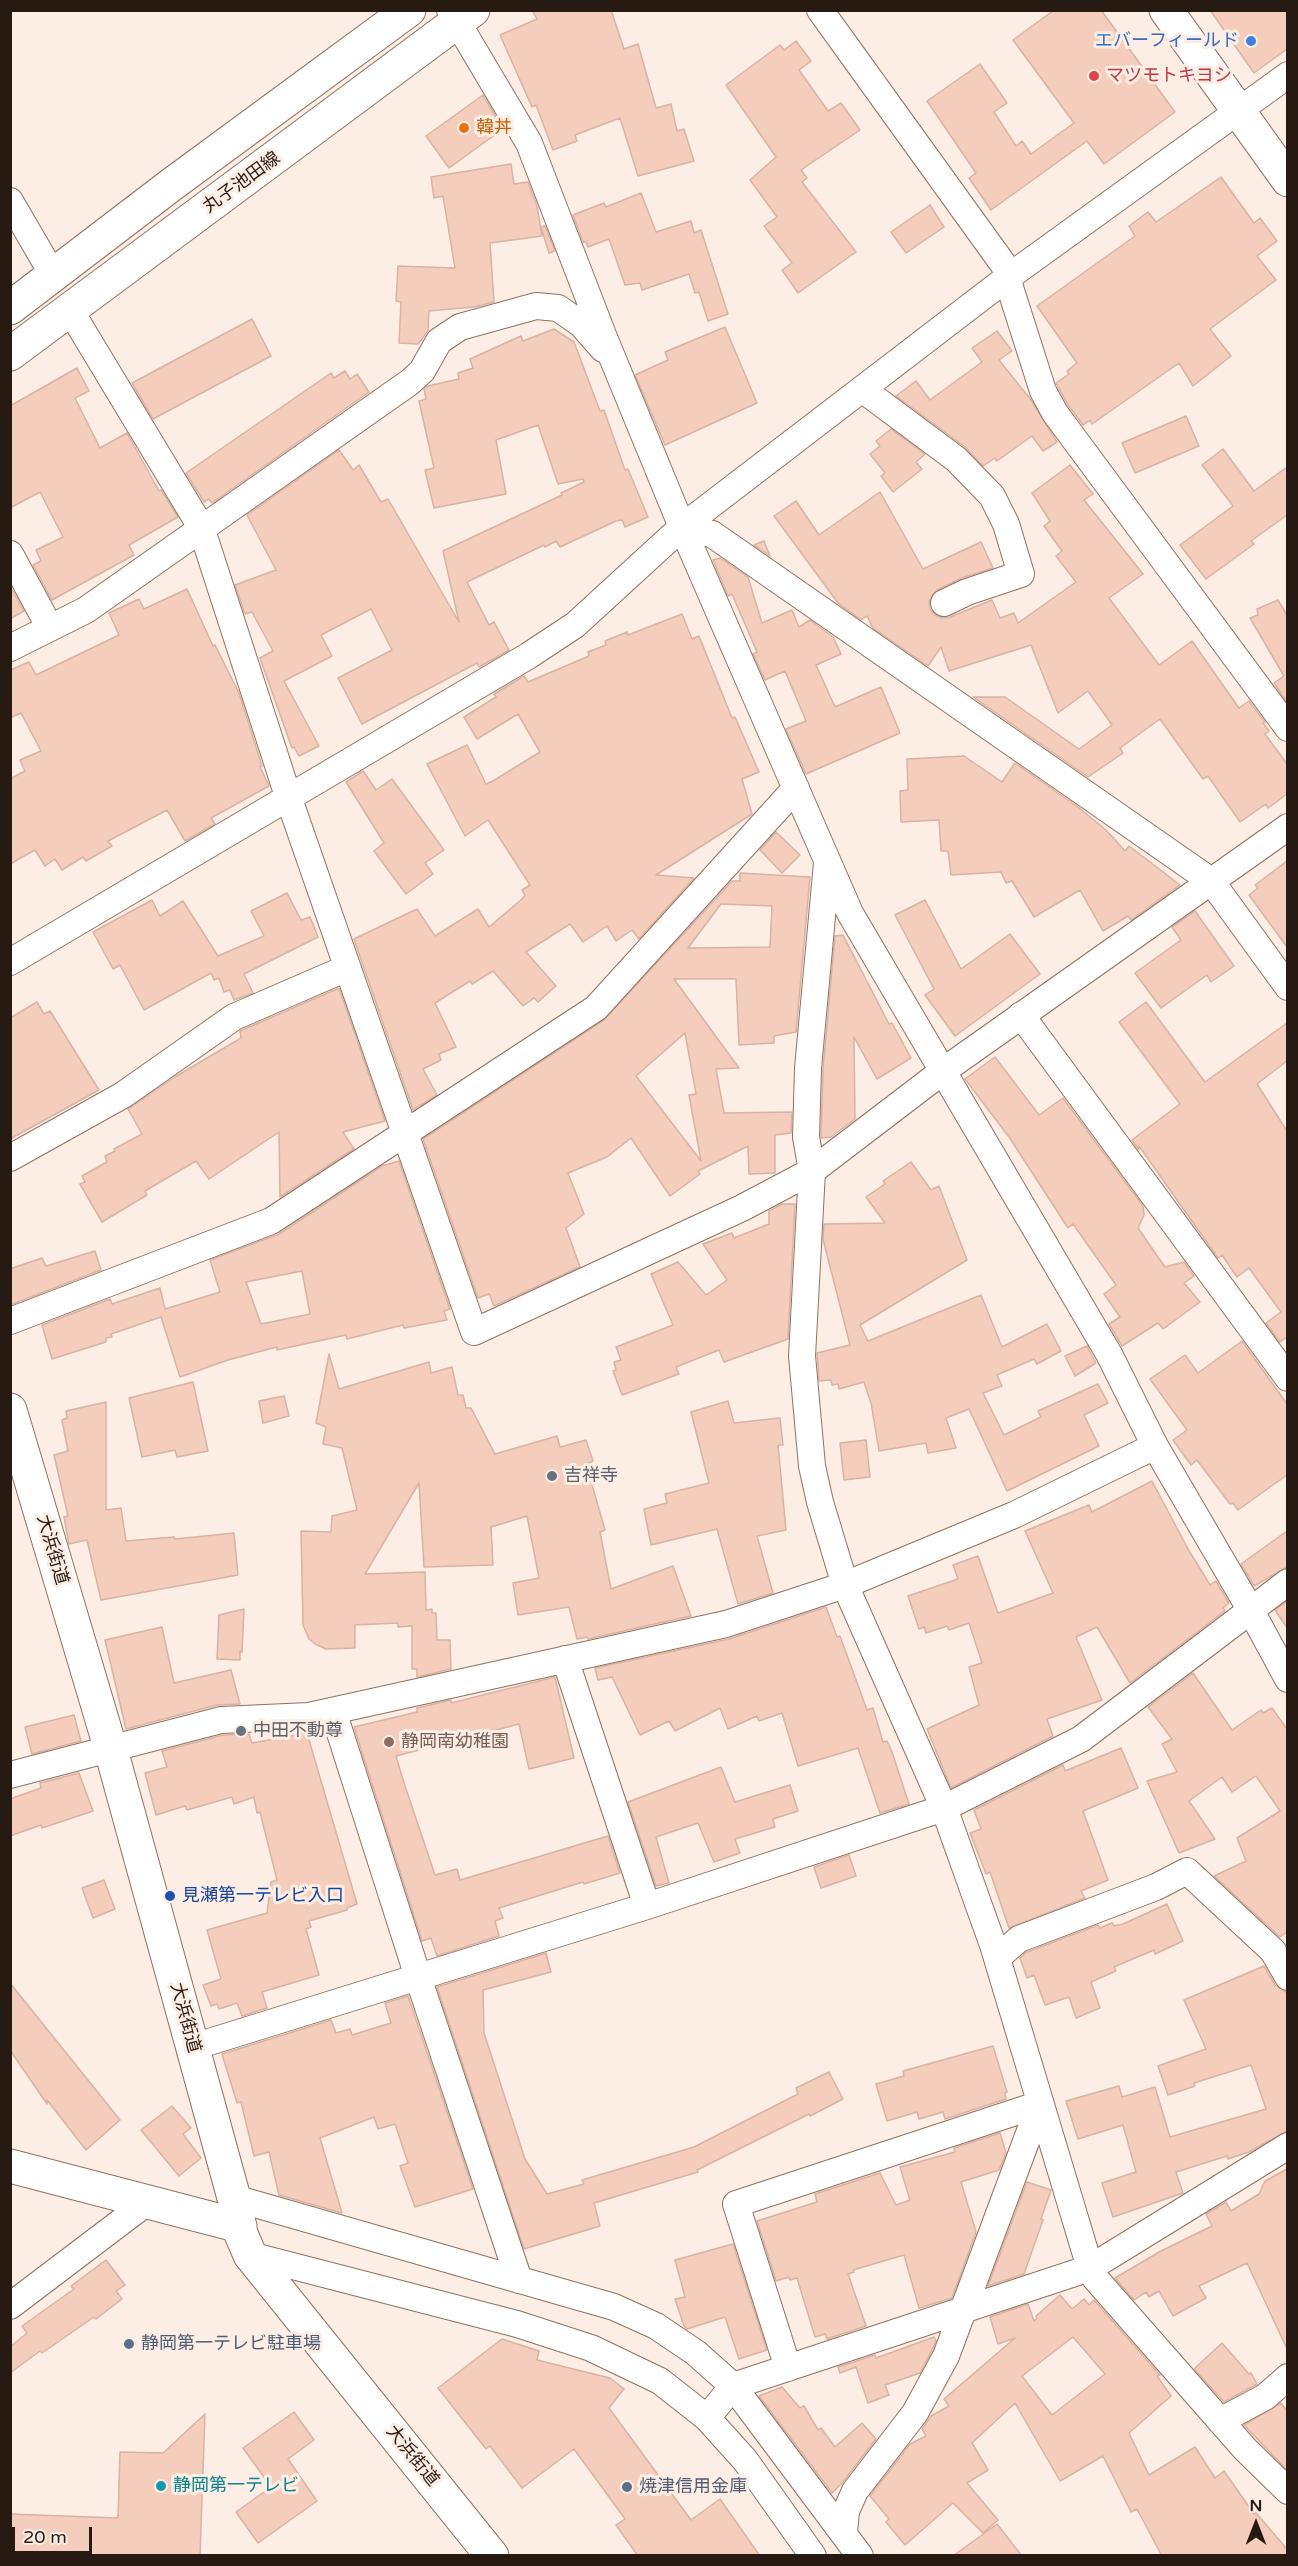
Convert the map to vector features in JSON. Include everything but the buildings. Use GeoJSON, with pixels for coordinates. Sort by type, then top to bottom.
{"type":"FeatureCollection","features":[{"type":"Feature","properties":{"kind":"street"},"geometry":{"type":"LineString","coordinates":[[10,308],[180,178],[409,10]]}},
{"type":"Feature","properties":{"kind":"street"},"geometry":{"type":"LineString","coordinates":[[820,10],[1009,276],[1043,391],[1055,413],[1287,729]]}},
{"type":"Feature","properties":{"kind":"street"},"geometry":{"type":"LineString","coordinates":[[1166,10],[1287,180]]}},
{"type":"Feature","properties":{"kind":"street"},"geometry":{"type":"LineString","coordinates":[[461,15],[529,143],[613,360],[682,527],[850,913],[1109,1354],[1155,1446],[1250,1609],[1287,1678]]}},
{"type":"Feature","properties":{"kind":"street","name":"丸子池田線"},"geometry":{"type":"LineString","coordinates":[[10,354],[461,15]]}},
{"type":"Feature","properties":{"kind":"street"},"geometry":{"type":"LineString","coordinates":[[10,962],[528,656],[575,625],[682,527],[1009,276],[1287,75]]}},
{"type":"Feature","properties":{"kind":"street"},"geometry":{"type":"LineString","coordinates":[[10,201],[53,276]]}},
{"type":"Feature","properties":{"kind":"street"},"geometry":{"type":"LineString","coordinates":[[10,648],[86,610],[410,382],[422,371],[439,341],[460,327],[536,306],[558,308],[581,324],[613,360]]}},
{"type":"Feature","properties":{"kind":"street"},"geometry":{"type":"LineString","coordinates":[[70,310],[201,527],[288,796],[474,1332],[742,1208],[812,1171],[943,1071],[1287,826]]}},
{"type":"Feature","properties":{"kind":"street"},"geometry":{"type":"LineString","coordinates":[[862,389],[957,459],[992,496],[1006,524],[1021,574],[967,592],[944,603]]}},
{"type":"Feature","properties":{"kind":"street"},"geometry":{"type":"LineString","coordinates":[[682,527],[712,534],[1211,881],[1287,987]]}},
{"type":"Feature","properties":{"kind":"street"},"geometry":{"type":"LineString","coordinates":[[10,554],[50,628]]}},
{"type":"Feature","properties":{"kind":"street"},"geometry":{"type":"LineString","coordinates":[[10,1321],[271,1221],[596,1008],[796,788]]}},
{"type":"Feature","properties":{"kind":"street"},"geometry":{"type":"LineString","coordinates":[[828,860],[807,1068],[806,1137],[812,1171],[802,1360],[812,1466],[820,1502],[845,1585],[944,1808],[997,1958],[1090,2268],[1095,2278],[1220,2421],[1287,2491]]}},
{"type":"Feature","properties":{"kind":"street"},"geometry":{"type":"LineString","coordinates":[[10,1158],[123,1095],[234,1017],[347,968]]}},
{"type":"Feature","properties":{"kind":"street"},"geometry":{"type":"LineString","coordinates":[[1021,1015],[1287,1378]]}},
{"type":"Feature","properties":{"kind":"street","name":"大浜街道"},"geometry":{"type":"LineString","coordinates":[[10,1410],[111,1750],[241,2226],[492,2556]]}},
{"type":"Feature","properties":{"kind":"street"},"geometry":{"type":"LineString","coordinates":[[10,1775],[221,1720],[309,1716],[726,1624],[845,1585],[1014,1515],[1155,1446]]}},
{"type":"Feature","properties":{"kind":"street"},"geometry":{"type":"LineString","coordinates":[[193,2047],[646,1906],[944,1808],[1081,1739],[1287,1582]]}},
{"type":"Feature","properties":{"kind":"street"},"geometry":{"type":"LineString","coordinates":[[565,1659],[646,1906]]}},
{"type":"Feature","properties":{"kind":"street"},"geometry":{"type":"LineString","coordinates":[[333,1711],[418,1977],[519,2280]]}},
{"type":"Feature","properties":{"kind":"street"},"geometry":{"type":"LineString","coordinates":[[997,1958],[1020,1939],[1156,1887],[1187,1871],[1273,1951],[1287,1977]]}},
{"type":"Feature","properties":{"kind":"street"},"geometry":{"type":"LineString","coordinates":[[844,2534],[846,2511],[855,2491],[915,2413],[946,2356],[1040,2104]]}},
{"type":"Feature","properties":{"kind":"street"},"geometry":{"type":"LineString","coordinates":[[788,2368],[736,2204],[1040,2104]]}},
{"type":"Feature","properties":{"kind":"street"},"geometry":{"type":"LineString","coordinates":[[707,2418],[733,2386],[1090,2268],[1287,2146]]}},
{"type":"Feature","properties":{"kind":"street"},"geometry":{"type":"LineString","coordinates":[[10,2166],[241,2226],[519,2280],[615,2307],[656,2326],[696,2352],[733,2386],[860,2556]]}},
{"type":"Feature","properties":{"kind":"street"},"geometry":{"type":"LineString","coordinates":[[10,2306],[146,2203]]}},
{"type":"Feature","properties":{"kind":"street"},"geometry":{"type":"LineString","coordinates":[[241,2226],[591,2348],[660,2381],[707,2418],[745,2460],[813,2556]]}},
{"type":"Feature","properties":{"kind":"street"},"geometry":{"type":"LineString","coordinates":[[1220,2421],[1265,2397],[1287,2378]]}},
{"type":"Feature","properties":{"kind":"place","name":"エバーフィールド"},"geometry":{"type":"Point","coordinates":[1251,41]}},
{"type":"Feature","properties":{"kind":"place","name":"マツモトキヨシ"},"geometry":{"type":"Point","coordinates":[1094,76]}},
{"type":"Feature","properties":{"kind":"place","name":"韓丼"},"geometry":{"type":"Point","coordinates":[464,128]}},
{"type":"Feature","properties":{"kind":"place","name":"吉祥寺"},"geometry":{"type":"Point","coordinates":[552,1476]}},
{"type":"Feature","properties":{"kind":"place","name":"中田不動尊"},"geometry":{"type":"Point","coordinates":[241,1731]}},
{"type":"Feature","properties":{"kind":"place","name":"静岡南幼稚園"},"geometry":{"type":"Point","coordinates":[389,1742]}},
{"type":"Feature","properties":{"kind":"place","name":"見瀬第一テレビ入口"},"geometry":{"type":"Point","coordinates":[170,1896]}},
{"type":"Feature","properties":{"kind":"place","name":"静岡第一テレビ駐車場"},"geometry":{"type":"Point","coordinates":[129,2344]}},
{"type":"Feature","properties":{"kind":"place","name":"静岡第一テレビ"},"geometry":{"type":"Point","coordinates":[161,2486]}},
{"type":"Feature","properties":{"kind":"place","name":"焼津信用金庫"},"geometry":{"type":"Point","coordinates":[627,2487]}}]}
